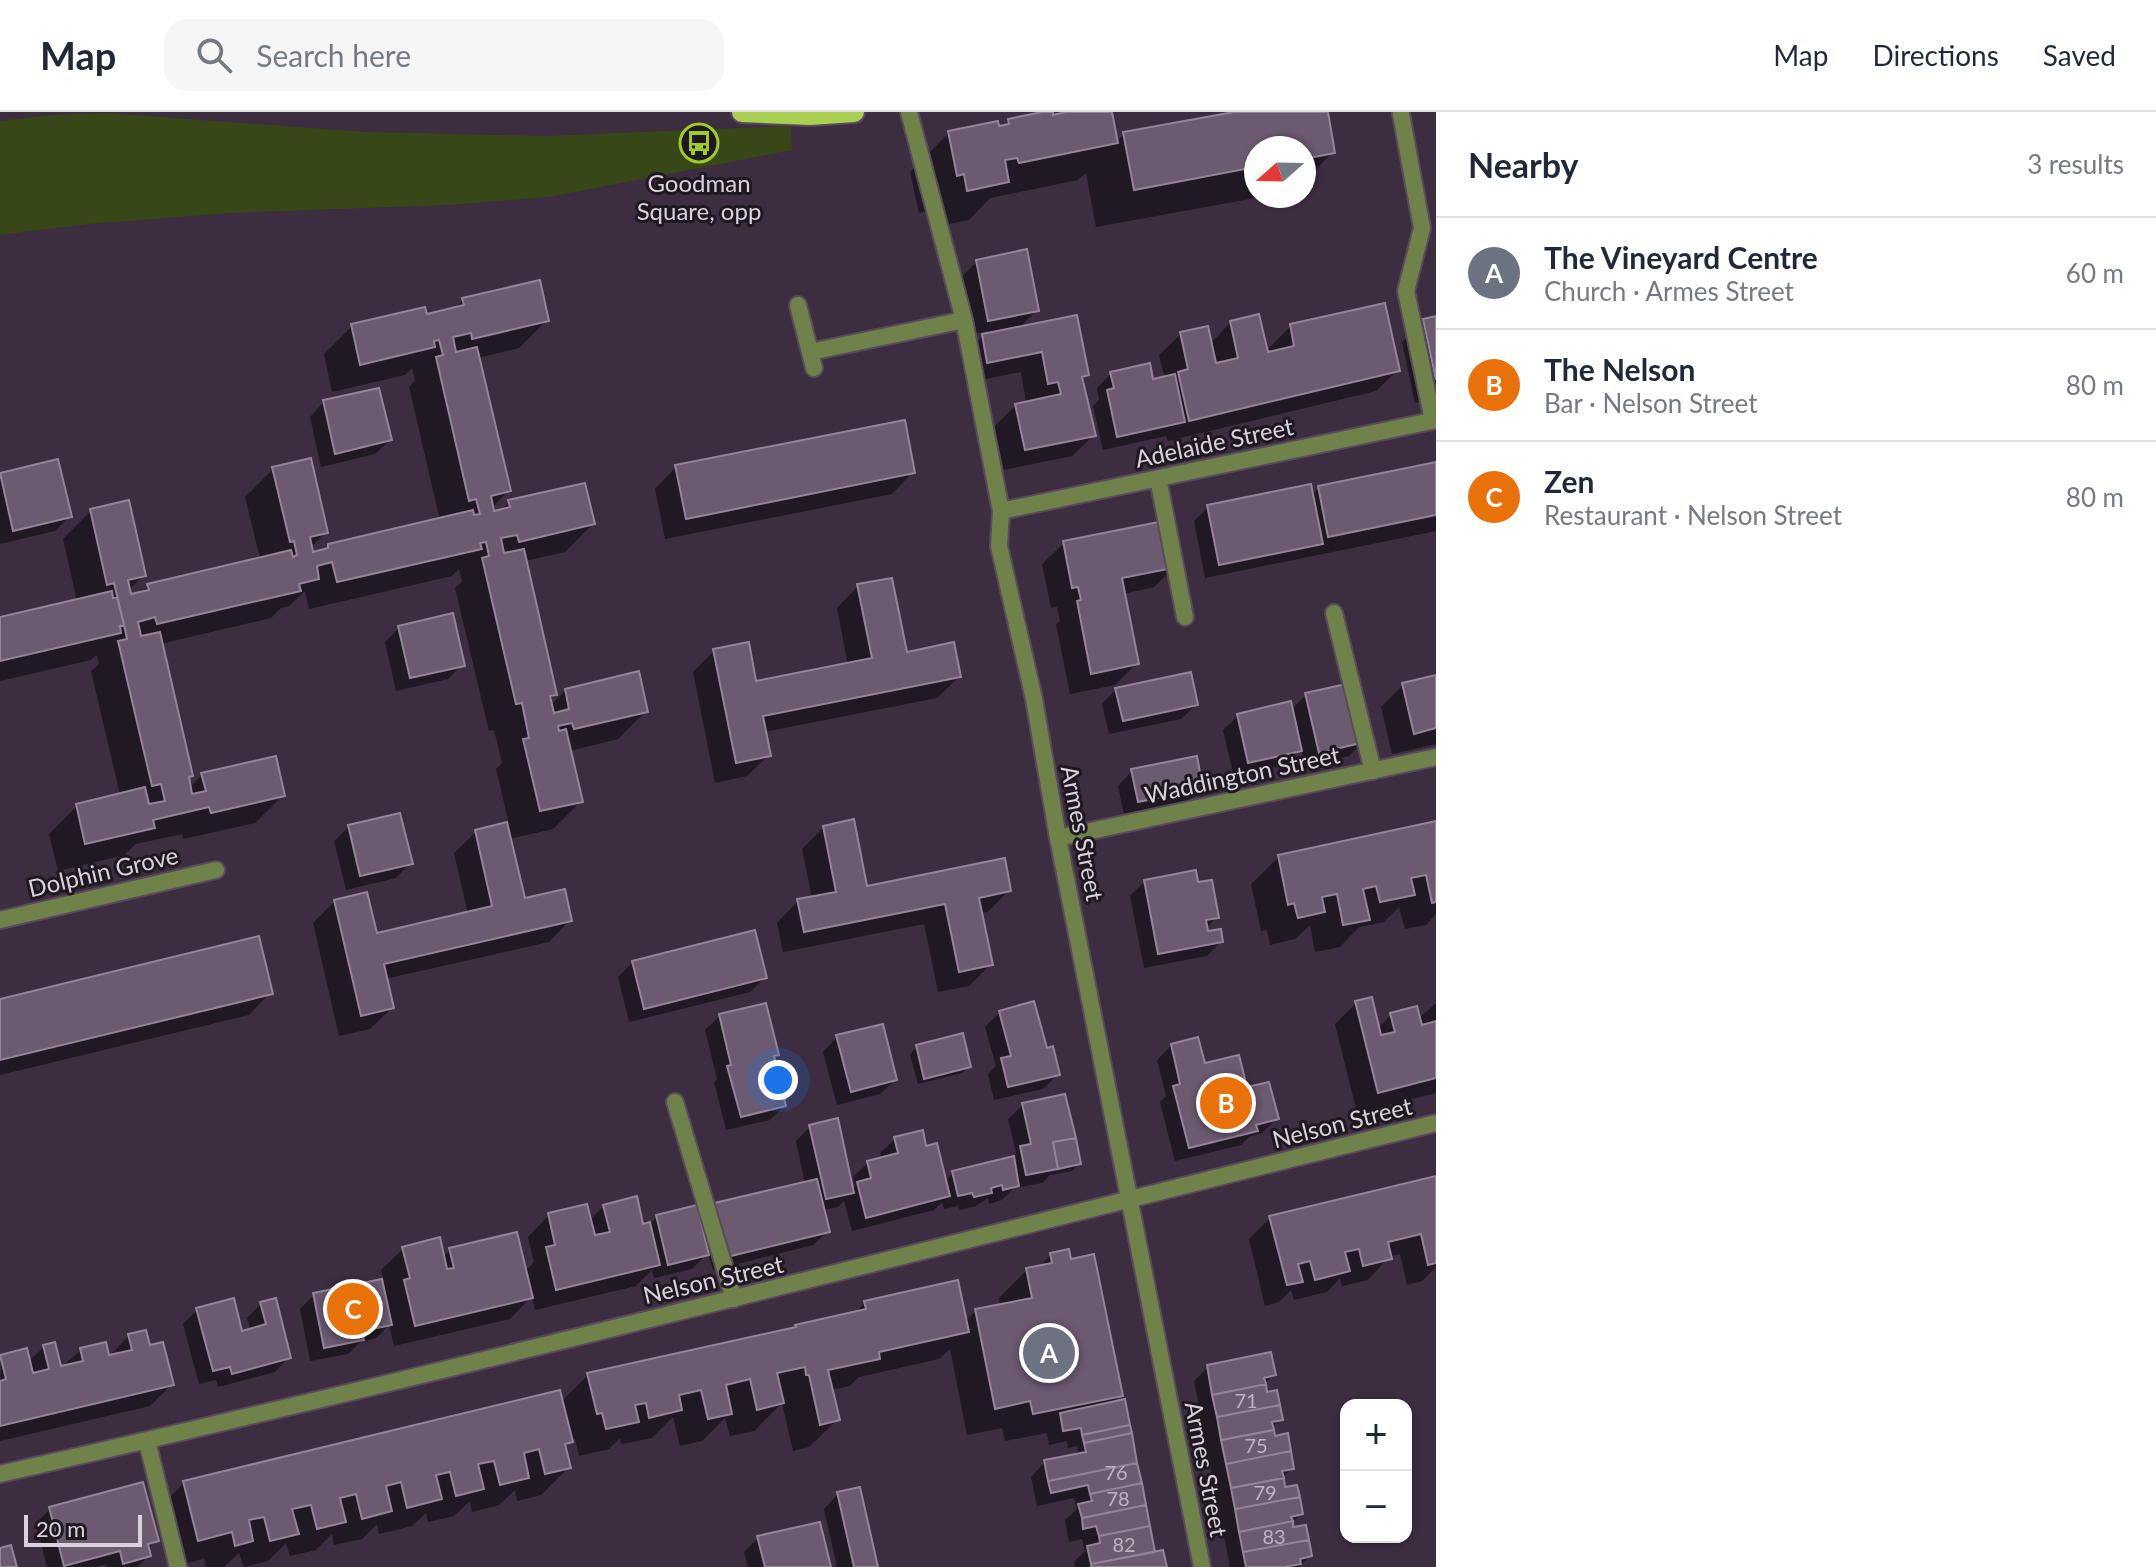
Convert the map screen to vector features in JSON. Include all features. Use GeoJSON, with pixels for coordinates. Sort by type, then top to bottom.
{"type":"FeatureCollection","features":[{"type":"Feature","properties":{"kind":"main road"},"geometry":{"type":"LineString","coordinates":[[742,112],[810,115],[845,112]]}},
{"type":"Feature","properties":{"kind":"street","name":"Armes Street"},"geometry":{"type":"LineString","coordinates":[[909,112],[964,320],[1001,511],[999,546],[1034,699],[1058,838],[1202,1567]]}},
{"type":"Feature","properties":{"kind":"street"},"geometry":{"type":"LineString","coordinates":[[1401,114],[1422,228],[1406,291],[1435,420]]}},
{"type":"Feature","properties":{"kind":"street"},"geometry":{"type":"LineString","coordinates":[[798,305],[812,360],[964,320]]}},
{"type":"Feature","properties":{"kind":"street","name":"Adelaide Street"},"geometry":{"type":"LineString","coordinates":[[1001,511],[1435,420]]}},
{"type":"Feature","properties":{"kind":"street"},"geometry":{"type":"LineString","coordinates":[[1158,478],[1185,617]]}},
{"type":"Feature","properties":{"kind":"street"},"geometry":{"type":"LineString","coordinates":[[1334,613],[1373,771]]}},
{"type":"Feature","properties":{"kind":"street","name":"Waddington Street"},"geometry":{"type":"LineString","coordinates":[[1058,838],[1436,757]]}},
{"type":"Feature","properties":{"kind":"street","name":"Dolphin Grove"},"geometry":{"type":"LineString","coordinates":[[0,920],[216,870]]}},
{"type":"Feature","properties":{"kind":"street"},"geometry":{"type":"LineString","coordinates":[[675,1102],[734,1299]]}},
{"type":"Feature","properties":{"kind":"street","name":"Nelson Street"},"geometry":{"type":"LineString","coordinates":[[0,1474],[734,1299],[1436,1123]]}},
{"type":"Feature","properties":{"kind":"street"},"geometry":{"type":"LineString","coordinates":[[147,1441],[178,1567]]}},
{"type":"Feature","properties":{"kind":"green space"},"geometry":{"type":"Polygon","coordinates":[[[106,113],[365,132],[547,136],[791,126],[792,150],[549,197],[449,205],[230,213],[89,224],[0,235],[0,121],[106,113]]]}},
{"type":"Feature","properties":{"kind":"building"},"geometry":{"type":"Polygon","coordinates":[[[1053,112],[1053,115],[1112,112],[1118,143],[1019,163],[1017,158],[1005,160],[1009,182],[967,191],[964,174],[957,176],[948,131],[998,121],[999,126],[1009,124],[1008,119],[1053,112]]]}},
{"type":"Feature","properties":{"kind":"building"},"geometry":{"type":"Polygon","coordinates":[[[1234,112],[1328,112],[1335,153],[1316,157],[1316,136],[1244,136],[1244,169],[1134,190],[1123,132],[1234,112]]]}},
{"type":"Feature","properties":{"kind":"building"},"geometry":{"type":"Polygon","coordinates":[[[1027,249],[1039,311],[988,321],[976,260],[1027,249]]]}},
{"type":"Feature","properties":{"kind":"building"},"geometry":{"type":"Polygon","coordinates":[[[540,280],[549,321],[472,339],[471,333],[453,337],[456,352],[477,347],[511,491],[491,496],[494,511],[510,507],[508,500],[585,483],[595,524],[519,542],[517,535],[501,538],[504,553],[524,549],[557,695],[550,696],[554,713],[569,709],[565,689],[639,671],[648,712],[574,729],[572,723],[558,726],[559,731],[566,729],[583,802],[540,811],[523,739],[529,738],[522,703],[516,704],[482,558],[489,556],[486,542],[480,543],[482,549],[337,582],[332,562],[317,566],[319,579],[299,584],[301,591],[157,624],[155,617],[138,622],[141,636],[160,632],[193,776],[189,777],[192,794],[206,791],[201,773],[276,756],[285,796],[211,813],[209,807],[153,820],[155,828],[85,844],[76,804],[145,787],[149,804],[165,801],[161,784],[152,786],[118,641],[127,639],[124,625],[114,583],[107,585],[90,509],[129,500],[146,576],[128,580],[131,594],[149,590],[147,584],[291,550],[293,557],[297,555],[294,541],[290,542],[272,467],[311,458],[328,533],[310,537],[313,552],[328,548],[328,544],[473,510],[474,515],[480,514],[476,499],[469,501],[436,357],[443,355],[439,340],[434,341],[435,347],[360,365],[351,324],[425,307],[427,314],[464,305],[462,298],[540,280]]]}},
{"type":"Feature","properties":{"kind":"building"},"geometry":{"type":"Polygon","coordinates":[[[1385,303],[1400,371],[1189,421],[1178,372],[1188,369],[1180,332],[1208,326],[1216,363],[1238,358],[1230,321],[1259,314],[1268,352],[1294,346],[1290,324],[1385,303]]]}},
{"type":"Feature","properties":{"kind":"building"},"geometry":{"type":"Polygon","coordinates":[[[1077,315],[1089,375],[1082,377],[1096,436],[1025,450],[1015,404],[1061,394],[1058,382],[1048,384],[1042,352],[987,363],[982,334],[1077,315]]]}},
{"type":"Feature","properties":{"kind":"building"},"geometry":{"type":"Polygon","coordinates":[[[1436,316],[1436,380],[1423,319],[1436,316]]]}},
{"type":"Feature","properties":{"kind":"building"},"geometry":{"type":"Polygon","coordinates":[[[1150,363],[1153,379],[1175,374],[1185,422],[1117,437],[1107,390],[1114,388],[1110,372],[1150,363]]]}},
{"type":"Feature","properties":{"kind":"building"},"geometry":{"type":"Polygon","coordinates":[[[379,388],[392,440],[335,454],[323,400],[379,388]]]}},
{"type":"Feature","properties":{"kind":"building"},"geometry":{"type":"Polygon","coordinates":[[[905,420],[915,473],[686,519],[675,465],[905,420]]]}},
{"type":"Feature","properties":{"kind":"building"},"geometry":{"type":"Polygon","coordinates":[[[58,459],[72,517],[13,531],[0,473],[58,459]]]}},
{"type":"Feature","properties":{"kind":"building"},"geometry":{"type":"Polygon","coordinates":[[[1436,462],[1436,515],[1328,537],[1318,486],[1436,462]]]}},
{"type":"Feature","properties":{"kind":"building"},"geometry":{"type":"Polygon","coordinates":[[[1311,484],[1323,544],[1219,565],[1207,505],[1311,484]]]}},
{"type":"Feature","properties":{"kind":"building"},"geometry":{"type":"Polygon","coordinates":[[[1169,520],[1178,567],[1122,578],[1139,664],[1091,674],[1077,601],[1081,600],[1078,587],[1072,588],[1063,541],[1169,520]]]}},
{"type":"Feature","properties":{"kind":"building"},"geometry":{"type":"Polygon","coordinates":[[[892,578],[907,652],[954,642],[961,677],[763,716],[771,756],[736,763],[713,649],[749,642],[756,681],[872,658],[857,584],[892,578]]]}},
{"type":"Feature","properties":{"kind":"building"},"geometry":{"type":"Polygon","coordinates":[[[112,591],[113,598],[117,597],[124,625],[120,626],[121,633],[0,661],[0,617],[112,591]]]}},
{"type":"Feature","properties":{"kind":"building"},"geometry":{"type":"Polygon","coordinates":[[[453,613],[465,666],[410,678],[398,626],[453,613]]]}},
{"type":"Feature","properties":{"kind":"building"},"geometry":{"type":"Polygon","coordinates":[[[1191,672],[1198,705],[1123,721],[1115,688],[1191,672]]]}},
{"type":"Feature","properties":{"kind":"building"},"geometry":{"type":"Polygon","coordinates":[[[1436,675],[1436,728],[1414,734],[1402,683],[1436,675]]]}},
{"type":"Feature","properties":{"kind":"building"},"geometry":{"type":"Polygon","coordinates":[[[1351,683],[1365,742],[1319,753],[1305,693],[1351,683]]]}},
{"type":"Feature","properties":{"kind":"building"},"geometry":{"type":"Polygon","coordinates":[[[1291,701],[1302,751],[1248,763],[1237,714],[1291,701]]]}},
{"type":"Feature","properties":{"kind":"building"},"geometry":{"type":"Polygon","coordinates":[[[1197,756],[1203,789],[1138,802],[1131,769],[1197,756]]]}},
{"type":"Feature","properties":{"kind":"building"},"geometry":{"type":"Polygon","coordinates":[[[400,813],[413,864],[360,876],[348,825],[400,813]]]}},
{"type":"Feature","properties":{"kind":"building"},"geometry":{"type":"Polygon","coordinates":[[[854,819],[867,886],[1005,858],[1011,891],[979,898],[993,965],[959,972],[945,904],[804,932],[797,899],[836,892],[823,826],[854,819]]]}},
{"type":"Feature","properties":{"kind":"building"},"geometry":{"type":"Polygon","coordinates":[[[1436,821],[1436,902],[1432,903],[1426,875],[1411,878],[1415,895],[1380,902],[1376,886],[1363,889],[1370,920],[1343,925],[1337,894],[1322,897],[1325,912],[1298,918],[1294,903],[1288,905],[1278,855],[1436,821]]]}},
{"type":"Feature","properties":{"kind":"building"},"geometry":{"type":"Polygon","coordinates":[[[507,822],[525,898],[565,889],[572,921],[384,964],[394,1008],[361,1016],[334,900],[367,892],[377,933],[492,906],[475,830],[507,822]]]}},
{"type":"Feature","properties":{"kind":"building"},"geometry":{"type":"Polygon","coordinates":[[[1196,870],[1198,882],[1212,880],[1219,918],[1206,920],[1208,931],[1221,929],[1223,942],[1158,954],[1144,880],[1196,870]]]}},
{"type":"Feature","properties":{"kind":"building"},"geometry":{"type":"Polygon","coordinates":[[[755,930],[767,978],[644,1009],[632,961],[755,930]]]}},
{"type":"Feature","properties":{"kind":"building"},"geometry":{"type":"Polygon","coordinates":[[[259,936],[273,994],[0,1060],[0,999],[259,936]]]}},
{"type":"Feature","properties":{"kind":"building"},"geometry":{"type":"Polygon","coordinates":[[[1372,997],[1381,1035],[1395,1032],[1390,1013],[1417,1006],[1422,1025],[1436,1021],[1436,1078],[1378,1093],[1355,1001],[1372,997]]]}},
{"type":"Feature","properties":{"kind":"building"},"geometry":{"type":"Polygon","coordinates":[[[1034,1001],[1047,1048],[1053,1046],[1060,1075],[1008,1087],[1001,1058],[1011,1056],[999,1011],[1034,1001]]]}},
{"type":"Feature","properties":{"kind":"building"},"geometry":{"type":"Polygon","coordinates":[[[766,1003],[779,1055],[774,1056],[786,1106],[741,1117],[727,1066],[731,1065],[719,1014],[766,1003]]]}},
{"type":"Feature","properties":{"kind":"building"},"geometry":{"type":"Polygon","coordinates":[[[883,1024],[897,1080],[851,1092],[836,1035],[883,1024]]]}},
{"type":"Feature","properties":{"kind":"building"},"geometry":{"type":"Polygon","coordinates":[[[963,1033],[971,1067],[924,1079],[916,1045],[963,1033]]]}},
{"type":"Feature","properties":{"kind":"building"},"geometry":{"type":"Polygon","coordinates":[[[1198,1037],[1205,1063],[1239,1055],[1247,1087],[1269,1082],[1279,1119],[1256,1125],[1258,1131],[1189,1148],[1173,1086],[1180,1084],[1171,1044],[1198,1037]]]}},
{"type":"Feature","properties":{"kind":"building"},"geometry":{"type":"Polygon","coordinates":[[[1065,1094],[1076,1138],[1053,1142],[1058,1169],[1026,1175],[1020,1146],[1031,1144],[1022,1103],[1065,1094]]]}},
{"type":"Feature","properties":{"kind":"building"},"geometry":{"type":"Polygon","coordinates":[[[838,1118],[854,1193],[826,1199],[809,1125],[838,1118]]]}},
{"type":"Feature","properties":{"kind":"building"},"geometry":{"type":"Polygon","coordinates":[[[923,1130],[926,1146],[937,1143],[950,1196],[866,1218],[857,1182],[871,1178],[867,1161],[898,1153],[894,1137],[923,1130]]]}},
{"type":"Feature","properties":{"kind":"building"},"geometry":{"type":"Polygon","coordinates":[[[1076,1138],[1081,1164],[1058,1169],[1053,1142],[1076,1138]]]}},
{"type":"Feature","properties":{"kind":"building"},"geometry":{"type":"Polygon","coordinates":[[[1014,1156],[1019,1186],[1003,1190],[1002,1185],[991,1188],[992,1193],[974,1197],[972,1193],[958,1196],[952,1171],[1014,1156]]]}},
{"type":"Feature","properties":{"kind":"building"},"geometry":{"type":"Polygon","coordinates":[[[1436,1176],[1436,1263],[1428,1265],[1421,1234],[1388,1242],[1392,1259],[1363,1266],[1359,1249],[1345,1252],[1350,1271],[1315,1280],[1310,1261],[1298,1264],[1303,1282],[1287,1285],[1269,1216],[1436,1176]]]}},
{"type":"Feature","properties":{"kind":"building"},"geometry":{"type":"Polygon","coordinates":[[[817,1179],[830,1232],[727,1257],[714,1203],[817,1179]]]}},
{"type":"Feature","properties":{"kind":"building"},"geometry":{"type":"Polygon","coordinates":[[[637,1196],[643,1224],[650,1222],[660,1265],[556,1290],[546,1247],[555,1245],[548,1213],[587,1204],[595,1235],[610,1232],[603,1205],[637,1196]]]}},
{"type":"Feature","properties":{"kind":"building"},"geometry":{"type":"Polygon","coordinates":[[[697,1205],[709,1255],[668,1265],[656,1215],[697,1205]]]}},
{"type":"Feature","properties":{"kind":"building"},"geometry":{"type":"Polygon","coordinates":[[[517,1232],[533,1298],[415,1326],[404,1280],[410,1278],[402,1247],[440,1237],[447,1269],[454,1268],[449,1248],[517,1232]]]}},
{"type":"Feature","properties":{"kind":"building"},"geometry":{"type":"Polygon","coordinates":[[[1069,1249],[1071,1259],[1094,1254],[1123,1396],[1033,1414],[1030,1401],[995,1409],[975,1309],[1032,1298],[1026,1268],[1052,1263],[1050,1253],[1069,1249]]]}},
{"type":"Feature","properties":{"kind":"building"},"geometry":{"type":"Polygon","coordinates":[[[382,1279],[392,1325],[362,1331],[364,1340],[324,1348],[313,1293],[382,1279]]]}},
{"type":"Feature","properties":{"kind":"building"},"geometry":{"type":"Polygon","coordinates":[[[958,1280],[969,1332],[879,1352],[880,1359],[828,1370],[840,1420],[820,1425],[805,1367],[777,1373],[784,1403],[757,1410],[750,1379],[726,1385],[732,1414],[708,1419],[701,1390],[679,1395],[682,1410],[649,1418],[646,1403],[635,1405],[639,1422],[606,1429],[602,1413],[597,1414],[587,1373],[796,1327],[866,1309],[864,1301],[958,1280]]]}},
{"type":"Feature","properties":{"kind":"building"},"geometry":{"type":"Polygon","coordinates":[[[234,1298],[242,1331],[266,1324],[260,1302],[276,1298],[291,1358],[232,1374],[230,1367],[213,1371],[196,1308],[234,1298]]]}},
{"type":"Feature","properties":{"kind":"building"},"geometry":{"type":"Polygon","coordinates":[[[146,1330],[150,1345],[163,1342],[174,1385],[0,1426],[0,1381],[6,1379],[0,1355],[27,1348],[33,1373],[49,1369],[43,1345],[55,1342],[61,1366],[83,1361],[80,1348],[106,1342],[109,1355],[132,1350],[128,1334],[146,1330]]]}},
{"type":"Feature","properties":{"kind":"building"},"geometry":{"type":"Polygon","coordinates":[[[1271,1352],[1276,1375],[1264,1378],[1266,1384],[1212,1395],[1207,1365],[1271,1352]]]}},
{"type":"Feature","properties":{"kind":"building"},"geometry":{"type":"Polygon","coordinates":[[[1266,1384],[1267,1392],[1277,1390],[1280,1405],[1217,1417],[1212,1395],[1266,1384]]]}},
{"type":"Feature","properties":{"kind":"building"},"geometry":{"type":"Polygon","coordinates":[[[560,1390],[573,1442],[565,1444],[571,1468],[545,1474],[539,1449],[524,1453],[529,1478],[500,1485],[494,1461],[478,1464],[484,1489],[456,1496],[450,1472],[436,1475],[442,1499],[407,1508],[401,1482],[386,1486],[392,1511],[362,1519],[356,1494],[340,1498],[346,1522],[317,1529],[311,1505],[292,1509],[299,1534],[270,1541],[264,1517],[249,1520],[253,1541],[235,1546],[232,1532],[198,1541],[183,1481],[560,1390]]]}},
{"type":"Feature","properties":{"kind":"building"},"geometry":{"type":"Polygon","coordinates":[[[1125,1399],[1130,1425],[1082,1435],[1081,1428],[1063,1431],[1060,1413],[1125,1399]]]}},
{"type":"Feature","properties":{"kind":"building"},"geometry":{"type":"Polygon","coordinates":[[[1280,1405],[1283,1420],[1272,1422],[1274,1430],[1221,1440],[1217,1417],[1280,1405]]]}},
{"type":"Feature","properties":{"kind":"building"},"geometry":{"type":"Polygon","coordinates":[[[1130,1425],[1132,1433],[1084,1443],[1082,1435],[1130,1425]]]}},
{"type":"Feature","properties":{"kind":"building"},"geometry":{"type":"Polygon","coordinates":[[[1274,1430],[1275,1436],[1288,1433],[1291,1451],[1226,1464],[1221,1440],[1274,1430]]]}},
{"type":"Feature","properties":{"kind":"building"},"geometry":{"type":"Polygon","coordinates":[[[1132,1433],[1137,1463],[1048,1481],[1044,1460],[1086,1452],[1084,1443],[1132,1433]]]}},
{"type":"Feature","properties":{"kind":"building"},"geometry":{"type":"Polygon","coordinates":[[[1291,1451],[1294,1469],[1282,1471],[1284,1478],[1231,1488],[1226,1464],[1291,1451]]]}},
{"type":"Feature","properties":{"kind":"building"},"geometry":{"type":"Polygon","coordinates":[[[1137,1463],[1142,1483],[1090,1494],[1088,1485],[1051,1493],[1048,1481],[1137,1463]]]}},
{"type":"Feature","properties":{"kind":"building"},"geometry":{"type":"Polygon","coordinates":[[[1284,1478],[1285,1487],[1297,1485],[1300,1497],[1235,1509],[1231,1488],[1284,1478]]]}},
{"type":"Feature","properties":{"kind":"building"},"geometry":{"type":"Polygon","coordinates":[[[143,1482],[159,1541],[148,1544],[151,1556],[123,1564],[120,1551],[64,1566],[49,1507],[143,1482]]]}},
{"type":"Feature","properties":{"kind":"building"},"geometry":{"type":"Polygon","coordinates":[[[1142,1483],[1146,1505],[1082,1518],[1078,1504],[1092,1501],[1090,1494],[1142,1483]]]}},
{"type":"Feature","properties":{"kind":"building"},"geometry":{"type":"Polygon","coordinates":[[[860,1487],[878,1567],[854,1567],[837,1492],[860,1487]]]}},
{"type":"Feature","properties":{"kind":"building"},"geometry":{"type":"Polygon","coordinates":[[[1300,1497],[1303,1514],[1291,1517],[1293,1521],[1239,1532],[1235,1509],[1300,1497]]]}},
{"type":"Feature","properties":{"kind":"building"},"geometry":{"type":"Polygon","coordinates":[[[1146,1505],[1150,1526],[1099,1536],[1096,1526],[1083,1529],[1082,1518],[1146,1505]]]}},
{"type":"Feature","properties":{"kind":"building"},"geometry":{"type":"Polygon","coordinates":[[[1293,1521],[1293,1527],[1306,1525],[1309,1540],[1243,1552],[1239,1532],[1293,1521]]]}},
{"type":"Feature","properties":{"kind":"building"},"geometry":{"type":"Polygon","coordinates":[[[820,1522],[831,1567],[765,1567],[757,1536],[820,1522]]]}},
{"type":"Feature","properties":{"kind":"building"},"geometry":{"type":"Polygon","coordinates":[[[1150,1526],[1155,1552],[1091,1564],[1087,1546],[1100,1543],[1099,1536],[1150,1526]]]}},
{"type":"Feature","properties":{"kind":"building"},"geometry":{"type":"Polygon","coordinates":[[[1309,1540],[1312,1556],[1300,1559],[1301,1564],[1246,1567],[1243,1552],[1309,1540]]]}},
{"type":"Feature","properties":{"kind":"building"},"geometry":{"type":"Polygon","coordinates":[[[11,1545],[17,1567],[0,1567],[0,1548],[11,1545]]]}},
{"type":"Feature","properties":{"kind":"building"},"geometry":{"type":"Polygon","coordinates":[[[1163,1550],[1167,1567],[1091,1567],[1091,1564],[1163,1550]]]}},
{"type":"Feature","properties":{"kind":"place","name":"Goodman Square, opp"},"geometry":{"type":"Point","coordinates":[699,143]}},
{"type":"Feature","properties":{"kind":"place","name":"The Nelson"},"geometry":{"type":"Point","coordinates":[1226,1103]}},
{"type":"Feature","properties":{"kind":"place","name":"Zen"},"geometry":{"type":"Point","coordinates":[353,1309]}},
{"type":"Feature","properties":{"kind":"place","name":"The Vineyard Centre"},"geometry":{"type":"Point","coordinates":[1049,1353]}}]}
